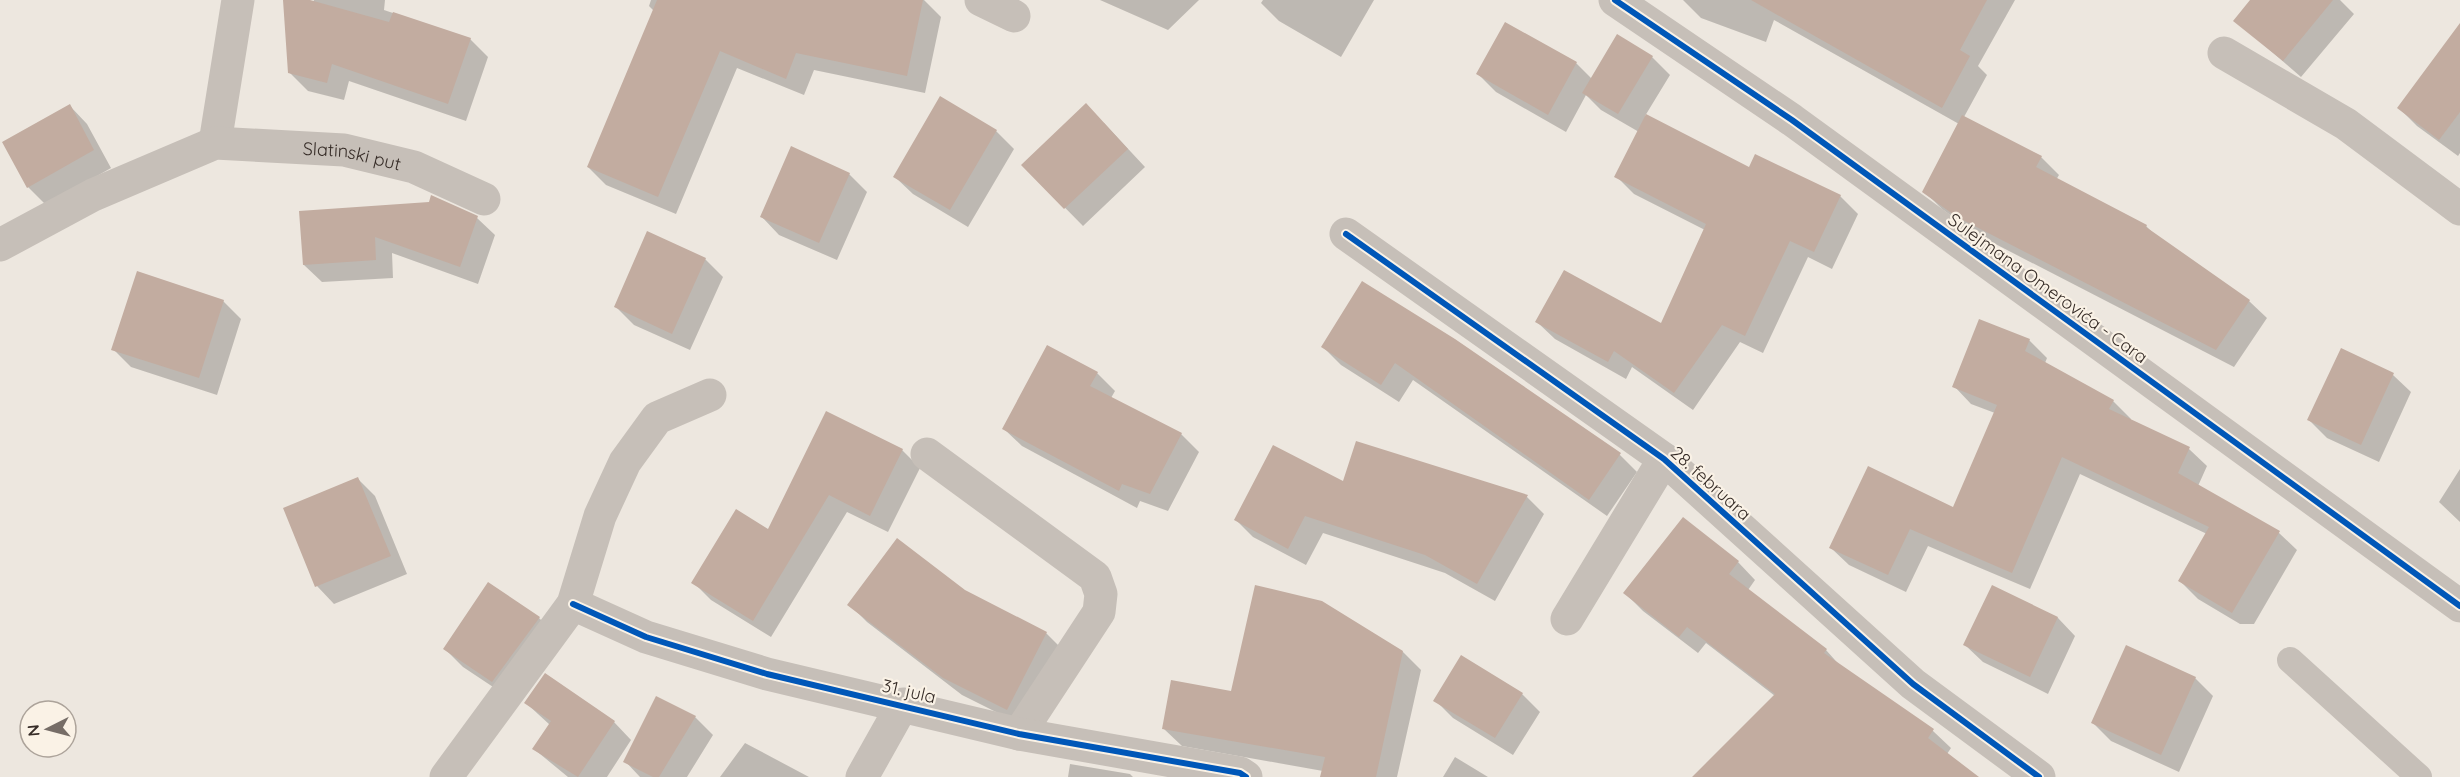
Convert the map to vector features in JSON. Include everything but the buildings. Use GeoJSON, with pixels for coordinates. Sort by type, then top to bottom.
{"type":"FeatureCollection","features":[{"type":"Feature","properties":{"kind":"street"},"geometry":{"type":"LineString","coordinates":[[215,143],[238,0]]}},
{"type":"Feature","properties":{"kind":"street"},"geometry":{"type":"LineString","coordinates":[[981,0],[1014,16]]}},
{"type":"Feature","properties":{"kind":"street","name":"Sulejmana Omerovića - Cara"},"geometry":{"type":"LineString","coordinates":[[1615,0],[1792,120],[2460,606]]}},
{"type":"Feature","properties":{"kind":"street"},"geometry":{"type":"LineString","coordinates":[[2224,53],[2346,124],[2460,209]]}},
{"type":"Feature","properties":{"kind":"street","name":"Slatinski put"},"geometry":{"type":"LineString","coordinates":[[0,245],[93,195],[215,143],[344,150],[414,166],[484,199]]}},
{"type":"Feature","properties":{"kind":"street","name":"28. februara"},"geometry":{"type":"LineString","coordinates":[[1346,234],[1664,459],[1912,684],[2038,777]]}},
{"type":"Feature","properties":{"kind":"street"},"geometry":{"type":"LineString","coordinates":[[446,777],[573,604],[600,516],[625,462],[657,418],[710,395]]}},
{"type":"Feature","properties":{"kind":"street"},"geometry":{"type":"LineString","coordinates":[[927,454],[1095,578],[1101,594],[1099,612],[1019,734]]}},
{"type":"Feature","properties":{"kind":"street"},"geometry":{"type":"LineString","coordinates":[[1567,619],[1664,459]]}},
{"type":"Feature","properties":{"kind":"street","name":"31. jula"},"geometry":{"type":"LineString","coordinates":[[573,604],[646,637],[767,674],[903,704],[1019,734],[1240,773],[1246,777]]}},
{"type":"Feature","properties":{"kind":"street","name":"31. jula"},"geometry":{"type":"LineString","coordinates":[[862,777],[903,704]]}},
{"type":"Feature","properties":{"kind":"lane"},"geometry":{"type":"LineString","coordinates":[[2290,660],[2419,777]]}},
{"type":"Feature","properties":{"kind":"cycle path"},"geometry":{"type":"LineString","coordinates":[[1615,0],[1792,120],[2460,606]]}},
{"type":"Feature","properties":{"kind":"cycle path"},"geometry":{"type":"LineString","coordinates":[[1346,234],[1664,459],[1913,684],[2039,777]]}},
{"type":"Feature","properties":{"kind":"cycle path"},"geometry":{"type":"LineString","coordinates":[[573,604],[646,637],[767,674],[1019,734],[1240,773],[1246,777]]}}]}
